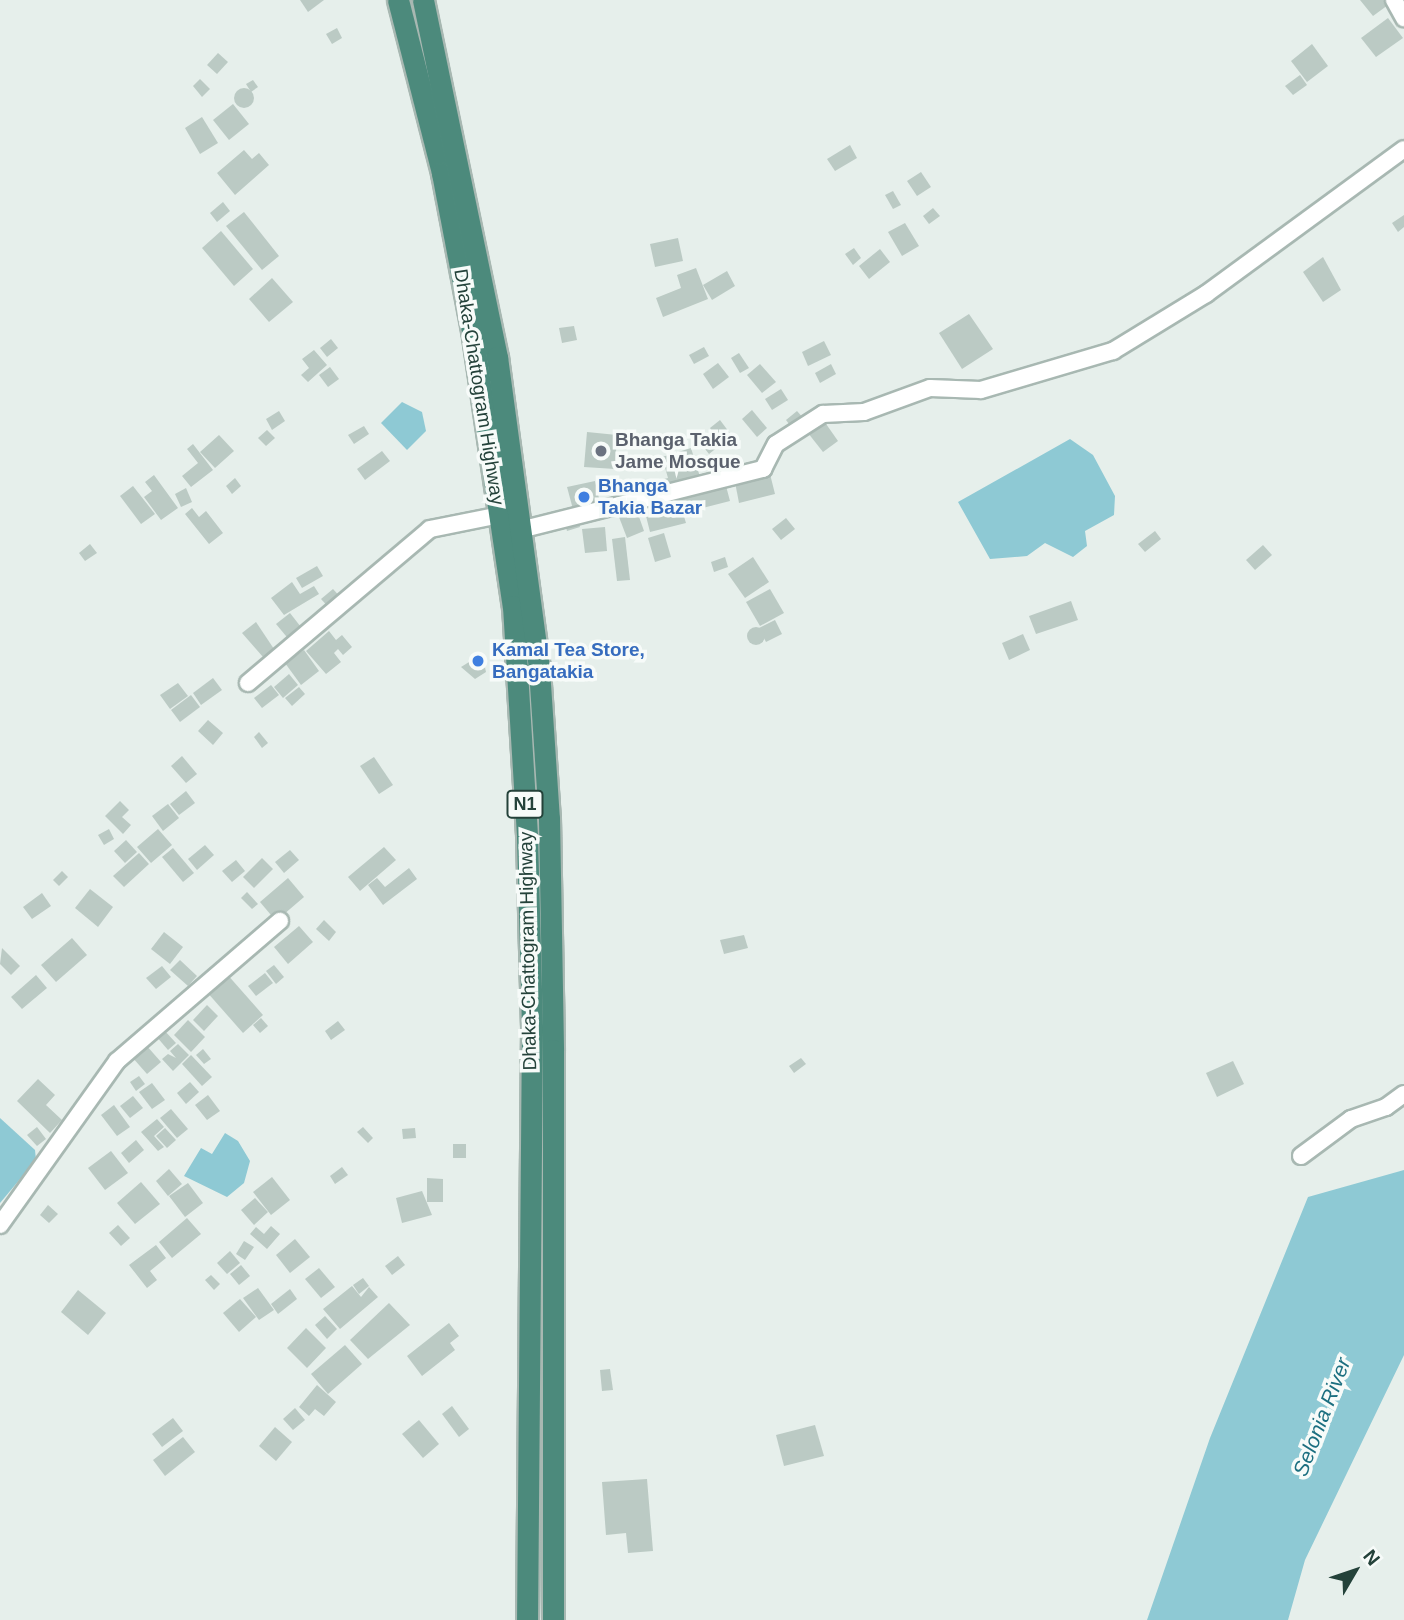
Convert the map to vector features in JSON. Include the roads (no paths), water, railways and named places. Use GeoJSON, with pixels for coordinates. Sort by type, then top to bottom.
{"type":"FeatureCollection","features":[{"type":"Feature","properties":{"kind":"highway","name":"Dhaka-Chattogram Highway"},"geometry":{"type":"LineString","coordinates":[[398,0],[442,173],[513,606],[530,948],[527,1620]]}},
{"type":"Feature","properties":{"kind":"highway","name":"Dhaka-Chattogram Highway"},"geometry":{"type":"LineString","coordinates":[[423,0],[497,357],[539,669],[549,818],[553,1620]]}},
{"type":"Feature","properties":{"kind":"street"},"geometry":{"type":"LineString","coordinates":[[1394,0],[1404,18]]}},
{"type":"Feature","properties":{"kind":"street"},"geometry":{"type":"LineString","coordinates":[[520,530],[763,469],[776,444],[823,414],[864,412],[930,388],[981,390],[1113,351],[1206,295],[1404,149]]}},
{"type":"Feature","properties":{"kind":"street"},"geometry":{"type":"LineString","coordinates":[[248,683],[430,529],[500,515]]}},
{"type":"Feature","properties":{"kind":"street"},"geometry":{"type":"LineString","coordinates":[[0,1225],[117,1062],[280,921]]}},
{"type":"Feature","properties":{"kind":"street"},"geometry":{"type":"LineString","coordinates":[[1301,1156],[1351,1119],[1386,1107],[1404,1094]]}},
{"type":"Feature","properties":{"kind":"water"},"geometry":{"type":"Polygon","coordinates":[[[402,402],[422,412],[426,431],[407,450],[381,423],[402,402]]]}},
{"type":"Feature","properties":{"kind":"water"},"geometry":{"type":"Polygon","coordinates":[[[1070,439],[1093,455],[1115,496],[1114,515],[1085,531],[1087,546],[1073,557],[1045,543],[1027,556],[990,559],[958,502],[1070,439]]]}},
{"type":"Feature","properties":{"kind":"water"},"geometry":{"type":"Polygon","coordinates":[[[0,1118],[35,1150],[36,1160],[0,1203],[0,1118]]]}},
{"type":"Feature","properties":{"kind":"water"},"geometry":{"type":"Polygon","coordinates":[[[225,1133],[238,1141],[250,1161],[244,1183],[227,1197],[184,1176],[201,1148],[212,1154],[225,1133]]]}},
{"type":"Feature","properties":{"kind":"water","name":"Selonia River"},"geometry":{"type":"Polygon","coordinates":[[[1404,1170],[1404,1355],[1305,1560],[1288,1620],[1147,1620],[1210,1438],[1308,1197],[1404,1170]]]}},
{"type":"Feature","properties":{"kind":"place","name":"Bhanga Takia Jame Mosque"},"geometry":{"type":"Point","coordinates":[601,451]}},
{"type":"Feature","properties":{"kind":"place","name":"Bhanga Takia Bazar"},"geometry":{"type":"Point","coordinates":[584,497]}},
{"type":"Feature","properties":{"kind":"place","name":"Kamal Tea Store, Bangatakia"},"geometry":{"type":"Point","coordinates":[478,661]}}]}
